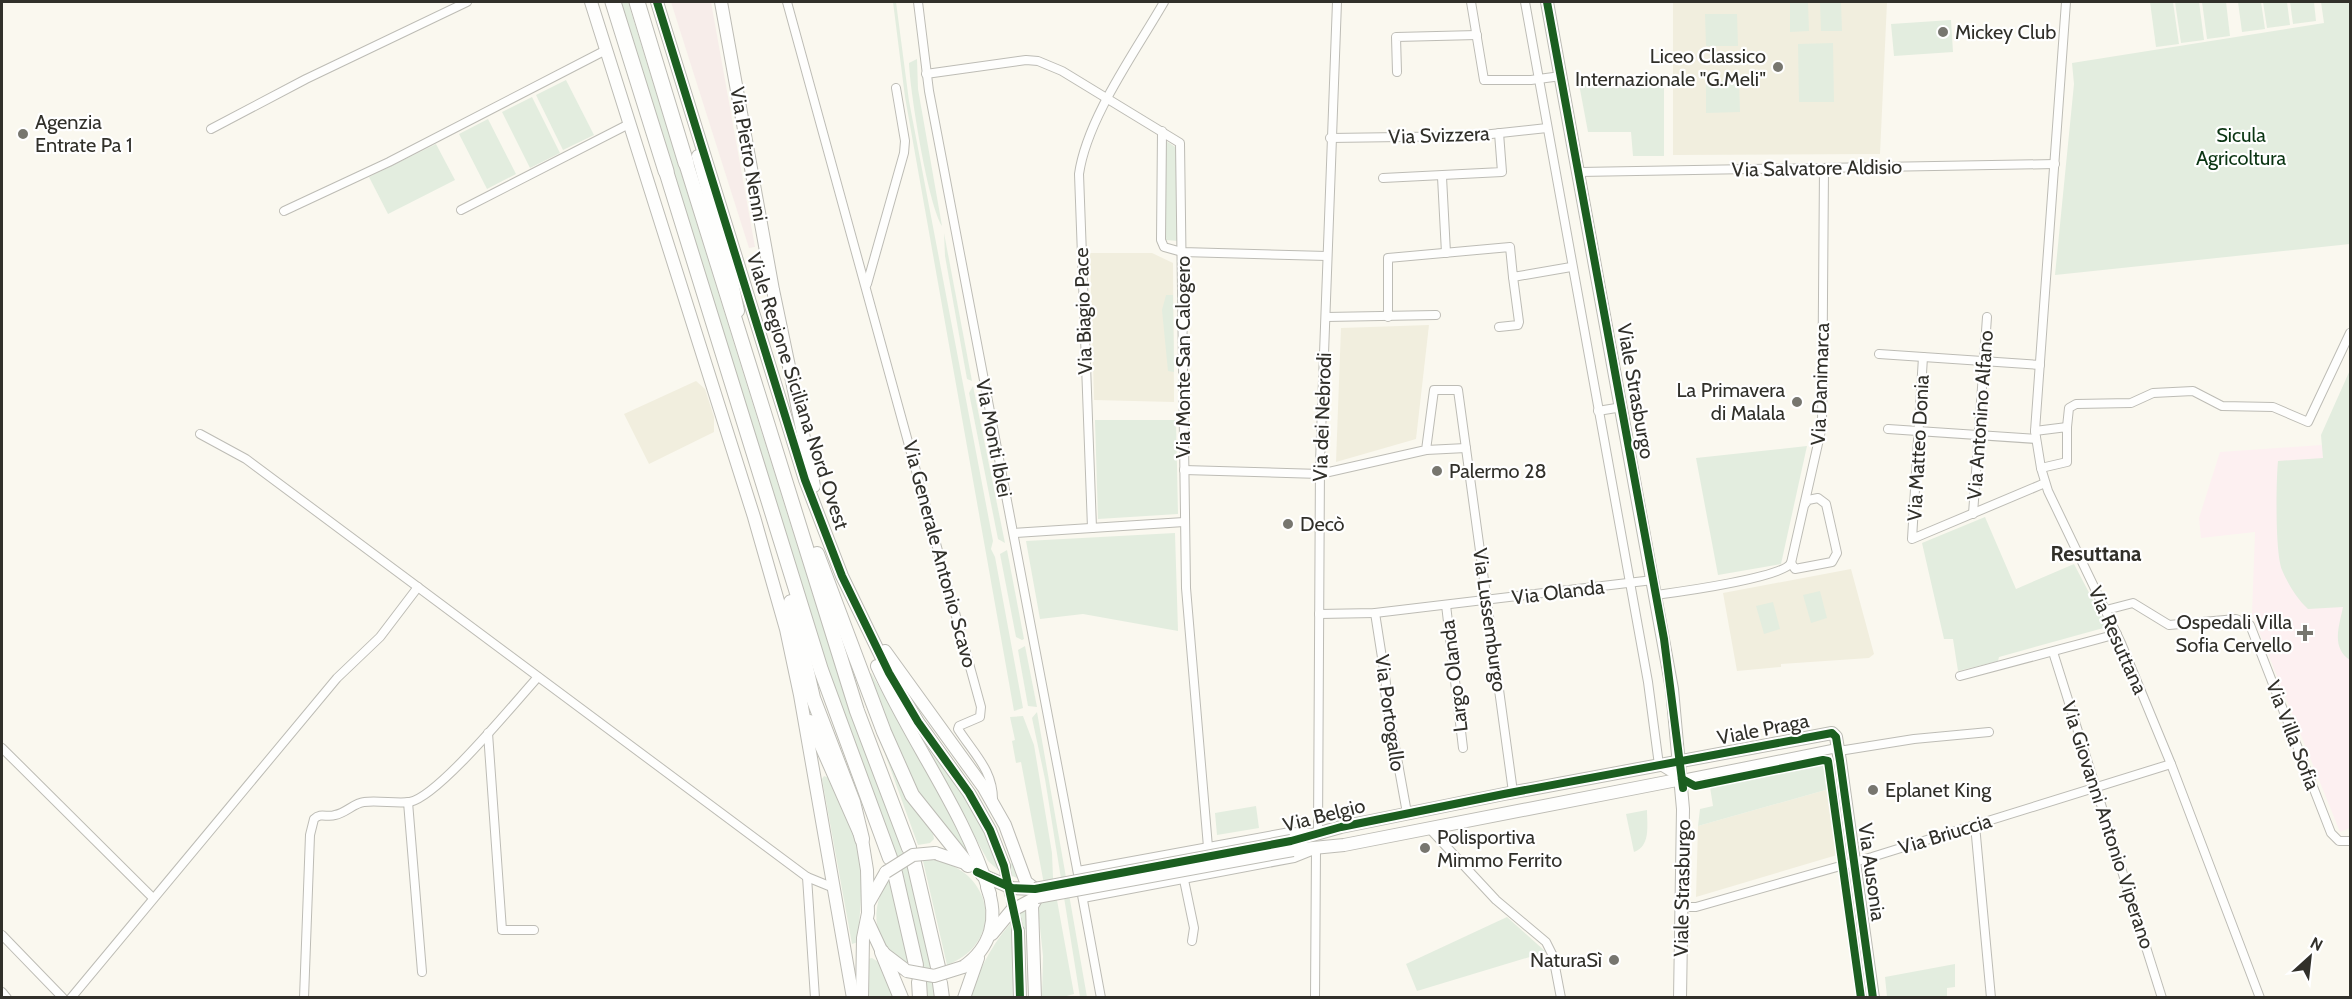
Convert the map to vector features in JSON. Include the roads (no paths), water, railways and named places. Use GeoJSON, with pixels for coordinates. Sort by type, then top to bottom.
{"type":"FeatureCollection","features":[{"type":"Feature","properties":{"kind":"highway"},"geometry":{"type":"LineString","coordinates":[[613,2],[666,171]]}},
{"type":"Feature","properties":{"kind":"highway"},"geometry":{"type":"LineString","coordinates":[[637,2],[686,163]]}},
{"type":"Feature","properties":{"kind":"main road","name":"Viale Regione Siciliana Nord Ovest"},"geometry":{"type":"LineString","coordinates":[[686,163],[858,711],[909,848]]}},
{"type":"Feature","properties":{"kind":"main road"},"geometry":{"type":"LineString","coordinates":[[666,171],[821,670],[890,858]]}},
{"type":"Feature","properties":{"kind":"main road"},"geometry":{"type":"LineString","coordinates":[[771,436],[884,732],[912,795],[976,871]]}},
{"type":"Feature","properties":{"kind":"main road"},"geometry":{"type":"LineString","coordinates":[[750,443],[813,698],[853,802],[862,839]]}},
{"type":"Feature","properties":{"kind":"main road"},"geometry":{"type":"LineString","coordinates":[[914,863],[931,928],[938,967]]}},
{"type":"Feature","properties":{"kind":"main road"},"geometry":{"type":"LineString","coordinates":[[891,873],[912,968]]}},
{"type":"Feature","properties":{"kind":"main road"},"geometry":{"type":"LineString","coordinates":[[882,952],[901,998]]}},
{"type":"Feature","properties":{"kind":"main road"},"geometry":{"type":"LineString","coordinates":[[919,982],[920,998]]}},
{"type":"Feature","properties":{"kind":"main road"},"geometry":{"type":"LineString","coordinates":[[940,983],[942,998]]}},
{"type":"Feature","properties":{"kind":"street"},"geometry":{"type":"LineString","coordinates":[[211,129],[306,79],[467,2]]}},
{"type":"Feature","properties":{"kind":"street"},"geometry":{"type":"LineString","coordinates":[[591,2],[754,517],[786,629],[800,695],[853,998]]}},
{"type":"Feature","properties":{"kind":"street","name":"Viale Regione Siciliana Nord Ovest"},"geometry":{"type":"LineString","coordinates":[[657,2],[805,480],[825,534],[842,576],[909,707],[981,813],[1004,866]]}},
{"type":"Feature","properties":{"kind":"street","name":"Via Pietro Nenni"},"geometry":{"type":"LineString","coordinates":[[721,2],[777,307],[825,534]]}},
{"type":"Feature","properties":{"kind":"street","name":"Via Generale Antonio Scavo"},"geometry":{"type":"LineString","coordinates":[[787,2],[867,285],[981,707],[980,717],[964,722],[958,729],[986,768],[993,791],[993,803]]}},
{"type":"Feature","properties":{"kind":"street","name":"Via Monti Iblei"},"geometry":{"type":"LineString","coordinates":[[918,2],[926,74],[1078,873]]}},
{"type":"Feature","properties":{"kind":"street","name":"Via Biagio Pace"},"geometry":{"type":"LineString","coordinates":[[1092,528],[1079,186],[1084,150],[1109,99],[1164,2]]}},
{"type":"Feature","properties":{"kind":"street","name":"Via dei Nebrodi"},"geometry":{"type":"LineString","coordinates":[[1318,833],[1320,474],[1330,138],[1337,2]]}},
{"type":"Feature","properties":{"kind":"street"},"geometry":{"type":"LineString","coordinates":[[1471,2],[1484,80],[1539,80],[1561,76]]}},
{"type":"Feature","properties":{"kind":"street","name":"Viale Strasburgo"},"geometry":{"type":"LineString","coordinates":[[1525,2],[1630,584],[1659,765]]}},
{"type":"Feature","properties":{"kind":"street","name":"Viale Strasburgo"},"geometry":{"type":"LineString","coordinates":[[1547,2],[1656,595],[1681,761],[1680,998]]}},
{"type":"Feature","properties":{"kind":"street","name":"Via Resuttana"},"geometry":{"type":"LineString","coordinates":[[2066,2],[2035,435],[2041,468],[2045,483],[2117,634],[2171,764],[2260,998]]}},
{"type":"Feature","properties":{"kind":"street"},"geometry":{"type":"LineString","coordinates":[[1397,72],[1396,37],[1476,34]]}},
{"type":"Feature","properties":{"kind":"street"},"geometry":{"type":"LineString","coordinates":[[284,211],[389,162],[606,50]]}},
{"type":"Feature","properties":{"kind":"street","name":"Via Monte San Calogero"},"geometry":{"type":"LineString","coordinates":[[926,74],[1026,60],[1038,62],[1062,71],[1178,140],[1181,146],[1187,632],[1208,847]]}},
{"type":"Feature","properties":{"kind":"street"},"geometry":{"type":"LineString","coordinates":[[867,285],[904,153],[896,88]]}},
{"type":"Feature","properties":{"kind":"street"},"geometry":{"type":"LineString","coordinates":[[690,106],[695,144],[732,283],[748,365]]}},
{"type":"Feature","properties":{"kind":"street"},"geometry":{"type":"LineString","coordinates":[[460,210],[629,124]]}},
{"type":"Feature","properties":{"kind":"street","name":"Via Svizzera"},"geometry":{"type":"LineString","coordinates":[[1330,138],[1473,136],[1547,128]]}},
{"type":"Feature","properties":{"kind":"street"},"geometry":{"type":"LineString","coordinates":[[1162,130],[1162,244],[1170,250],[1182,252],[1327,256]]}},
{"type":"Feature","properties":{"kind":"street"},"geometry":{"type":"LineString","coordinates":[[1383,178],[1442,177],[1502,172],[1499,133]]}},
{"type":"Feature","properties":{"kind":"street","name":"Via Salvatore Aldisio"},"geometry":{"type":"LineString","coordinates":[[1579,172],[2055,164]]}},
{"type":"Feature","properties":{"kind":"street","name":"Via Danimarca"},"geometry":{"type":"LineString","coordinates":[[1791,563],[1822,426],[1824,168]]}},
{"type":"Feature","properties":{"kind":"street"},"geometry":{"type":"LineString","coordinates":[[1442,177],[1446,253]]}},
{"type":"Feature","properties":{"kind":"street"},"geometry":{"type":"LineString","coordinates":[[1388,317],[1388,258],[1510,248],[1519,322],[1518,325],[1499,327]]}},
{"type":"Feature","properties":{"kind":"street"},"geometry":{"type":"LineString","coordinates":[[1513,277],[1571,267]]}},
{"type":"Feature","properties":{"kind":"street","name":"Via Pietro Nenni"},"geometry":{"type":"LineString","coordinates":[[756,318],[765,337],[773,339],[777,332],[777,307]]}},
{"type":"Feature","properties":{"kind":"street"},"geometry":{"type":"LineString","coordinates":[[1326,318],[1436,315]]}},
{"type":"Feature","properties":{"kind":"street","name":"Via Antonino Alfano"},"geometry":{"type":"LineString","coordinates":[[1973,514],[1986,317]]}},
{"type":"Feature","properties":{"kind":"street"},"geometry":{"type":"LineString","coordinates":[[2041,468],[2067,462],[2068,408],[2076,404],[2131,403],[2153,393],[2193,391],[2222,406],[2273,407],[2308,422],[2350,333]]}},
{"type":"Feature","properties":{"kind":"street"},"geometry":{"type":"LineString","coordinates":[[1879,354],[2040,365]]}},
{"type":"Feature","properties":{"kind":"street","name":"Via Matteo Donia"},"geometry":{"type":"LineString","coordinates":[[1923,357],[1912,539],[1973,514]]}},
{"type":"Feature","properties":{"kind":"street","name":"Via Lussemburgo"},"geometry":{"type":"LineString","coordinates":[[1426,450],[1434,390],[1458,390],[1513,792]]}},
{"type":"Feature","properties":{"kind":"street"},"geometry":{"type":"LineString","coordinates":[[1598,411],[1622,407]]}},
{"type":"Feature","properties":{"kind":"street"},"geometry":{"type":"LineString","coordinates":[[1888,429],[1978,435],[2035,435],[2067,427]]}},
{"type":"Feature","properties":{"kind":"street"},"geometry":{"type":"LineString","coordinates":[[200,434],[246,459],[807,877],[834,888]]}},
{"type":"Feature","properties":{"kind":"street"},"geometry":{"type":"LineString","coordinates":[[1184,470],[1320,474],[1426,450],[1466,448]]}},
{"type":"Feature","properties":{"kind":"street"},"geometry":{"type":"LineString","coordinates":[[1973,514],[2045,483]]}},
{"type":"Feature","properties":{"kind":"street"},"geometry":{"type":"LineString","coordinates":[[1656,595],[1704,589],[1716,584],[1777,573],[1791,563],[1795,569],[1832,562],[1837,553],[1826,504],[1818,498],[1808,500],[1805,504]]}},
{"type":"Feature","properties":{"kind":"street"},"geometry":{"type":"LineString","coordinates":[[1014,533],[1184,522]]}},
{"type":"Feature","properties":{"kind":"street"},"geometry":{"type":"LineString","coordinates":[[842,576],[877,668],[957,813],[976,871],[990,894],[993,914],[985,945],[968,980],[964,998]]}},
{"type":"Feature","properties":{"kind":"street","name":"Via Olanda"},"geometry":{"type":"LineString","coordinates":[[1320,614],[1375,613],[1653,580]]}},
{"type":"Feature","properties":{"kind":"street"},"geometry":{"type":"LineString","coordinates":[[71,998],[337,678],[380,637],[418,588]]}},
{"type":"Feature","properties":{"kind":"street","name":"Via Villa Sofia"},"geometry":{"type":"LineString","coordinates":[[2106,610],[2133,603],[2169,625],[2236,619],[2250,625],[2331,833],[2339,841],[2350,842]]}},
{"type":"Feature","properties":{"kind":"street","name":"Largo Olanda"},"geometry":{"type":"LineString","coordinates":[[1446,605],[1463,748]]}},
{"type":"Feature","properties":{"kind":"street","name":"Via Portogallo"},"geometry":{"type":"LineString","coordinates":[[1375,613],[1386,683],[1385,692],[1407,813]]}},
{"type":"Feature","properties":{"kind":"street"},"geometry":{"type":"LineString","coordinates":[[863,619],[993,803],[1026,882],[1036,893],[1032,906],[1035,998]]}},
{"type":"Feature","properties":{"kind":"street"},"geometry":{"type":"LineString","coordinates":[[1960,676],[2117,634]]}},
{"type":"Feature","properties":{"kind":"street","name":"Via Giovanni Antonio Viperano"},"geometry":{"type":"LineString","coordinates":[[2053,652],[2098,787],[2162,998]]}},
{"type":"Feature","properties":{"kind":"street"},"geometry":{"type":"LineString","coordinates":[[304,998],[310,835],[314,819],[322,814],[338,815],[361,802],[408,802],[436,786],[538,677]]}},
{"type":"Feature","properties":{"kind":"street"},"geometry":{"type":"LineString","coordinates":[[800,695],[832,774],[862,839],[867,870],[868,913],[872,935],[882,952],[912,968],[934,976],[963,967],[985,945]]}},
{"type":"Feature","properties":{"kind":"street","name":"Viale Praga"},"geometry":{"type":"LineString","coordinates":[[1682,779],[1832,749],[1839,751],[1914,739],[1989,732]]}},
{"type":"Feature","properties":{"kind":"street"},"geometry":{"type":"LineString","coordinates":[[488,733],[502,930],[534,930]]}},
{"type":"Feature","properties":{"kind":"street","name":"Viale Praga"},"geometry":{"type":"LineString","coordinates":[[1681,761],[1829,733],[1836,737],[1839,751]]}},
{"type":"Feature","properties":{"kind":"street"},"geometry":{"type":"LineString","coordinates":[[2,748],[153,898]]}},
{"type":"Feature","properties":{"kind":"street","name":"Via Ausonia"},"geometry":{"type":"LineString","coordinates":[[1839,751],[1873,998]]}},
{"type":"Feature","properties":{"kind":"street","name":"Via Belgio"},"geometry":{"type":"LineString","coordinates":[[976,871],[1012,888],[1036,893],[1292,845],[1318,833],[1407,813],[1681,761]]}},
{"type":"Feature","properties":{"kind":"street","name":"Via Briuccia"},"geometry":{"type":"LineString","coordinates":[[1682,907],[1696,907],[1854,861],[2171,764]]}},
{"type":"Feature","properties":{"kind":"street"},"geometry":{"type":"LineString","coordinates":[[1659,765],[1682,779]]}},
{"type":"Feature","properties":{"kind":"street","name":"Via Belgio"},"geometry":{"type":"LineString","coordinates":[[1101,998],[1082,896],[1184,880],[1294,858],[1316,848],[1682,779]]}},
{"type":"Feature","properties":{"kind":"street"},"geometry":{"type":"LineString","coordinates":[[1491,796],[1486,804],[1489,812],[1495,815]]}},
{"type":"Feature","properties":{"kind":"street"},"geometry":{"type":"LineString","coordinates":[[408,802],[422,972]]}},
{"type":"Feature","properties":{"kind":"street"},"geometry":{"type":"LineString","coordinates":[[1460,803],[1467,810],[1463,821]]}},
{"type":"Feature","properties":{"kind":"street"},"geometry":{"type":"LineString","coordinates":[[1975,825],[1991,998]]}},
{"type":"Feature","properties":{"kind":"street"},"geometry":{"type":"LineString","coordinates":[[1429,828],[1496,900],[1546,942],[1553,956],[1561,998]]}},
{"type":"Feature","properties":{"kind":"street","name":"Via Belgio"},"geometry":{"type":"LineString","coordinates":[[1078,873],[1290,832],[1318,833]]}},
{"type":"Feature","properties":{"kind":"street","name":"Via Belgio"},"geometry":{"type":"LineString","coordinates":[[1292,845],[1316,848]]}},
{"type":"Feature","properties":{"kind":"street"},"geometry":{"type":"LineString","coordinates":[[1315,998],[1316,848]]}},
{"type":"Feature","properties":{"kind":"street"},"geometry":{"type":"LineString","coordinates":[[862,998],[863,938],[873,892],[906,858],[935,853],[950,856],[976,871]]}},
{"type":"Feature","properties":{"kind":"street"},"geometry":{"type":"LineString","coordinates":[[807,877],[815,998]]}},
{"type":"Feature","properties":{"kind":"street"},"geometry":{"type":"LineString","coordinates":[[1184,880],[1194,928],[1192,941]]}},
{"type":"Feature","properties":{"kind":"street","name":"Via Belgio"},"geometry":{"type":"LineString","coordinates":[[985,945],[1011,911],[1036,893]]}},
{"type":"Feature","properties":{"kind":"street"},"geometry":{"type":"LineString","coordinates":[[1018,931],[1020,998]]}},
{"type":"Feature","properties":{"kind":"street"},"geometry":{"type":"LineString","coordinates":[[2,935],[63,998]]}},
{"type":"Feature","properties":{"kind":"street"},"geometry":{"type":"LineString","coordinates":[[2,992],[7,998]]}},
{"type":"Feature","properties":{"kind":"tunnel"},"geometry":{"type":"LineString","coordinates":[[1004,866],[1018,931]]}},
{"type":"Feature","properties":{"kind":"place","name":"Mickey Club"},"geometry":{"type":"Point","coordinates":[1943,32]}},
{"type":"Feature","properties":{"kind":"place","name":"Liceo Classico Internazionale \"G.Meli\""},"geometry":{"type":"Point","coordinates":[1778,67]}},
{"type":"Feature","properties":{"kind":"place","name":"Agenzia Entrate Pa 1"},"geometry":{"type":"Point","coordinates":[23,134]}},
{"type":"Feature","properties":{"kind":"place","name":"La Primavera di Malala"},"geometry":{"type":"Point","coordinates":[1797,402]}},
{"type":"Feature","properties":{"kind":"place","name":"Palermo 28"},"geometry":{"type":"Point","coordinates":[1437,471]}},
{"type":"Feature","properties":{"kind":"place","name":"Decò"},"geometry":{"type":"Point","coordinates":[1288,524]}},
{"type":"Feature","properties":{"kind":"place","name":"Ospedali Villa Sofia Cervello"},"geometry":{"type":"Point","coordinates":[2305,633]}},
{"type":"Feature","properties":{"kind":"place","name":"Eplanet King"},"geometry":{"type":"Point","coordinates":[1873,790]}},
{"type":"Feature","properties":{"kind":"place","name":"Polisportiva Mimmo Ferrito"},"geometry":{"type":"Point","coordinates":[1425,848]}},
{"type":"Feature","properties":{"kind":"place","name":"NaturaSì"},"geometry":{"type":"Point","coordinates":[1614,960]}},
{"type":"Feature","properties":{"kind":"district","name":"Resuttana"},"geometry":{"type":"Point","coordinates":[2096,553]}},
{"type":"Feature","properties":{"kind":"park label","name":"Sicula Agricoltura"},"geometry":{"type":"Point","coordinates":[2241,146]}}]}
